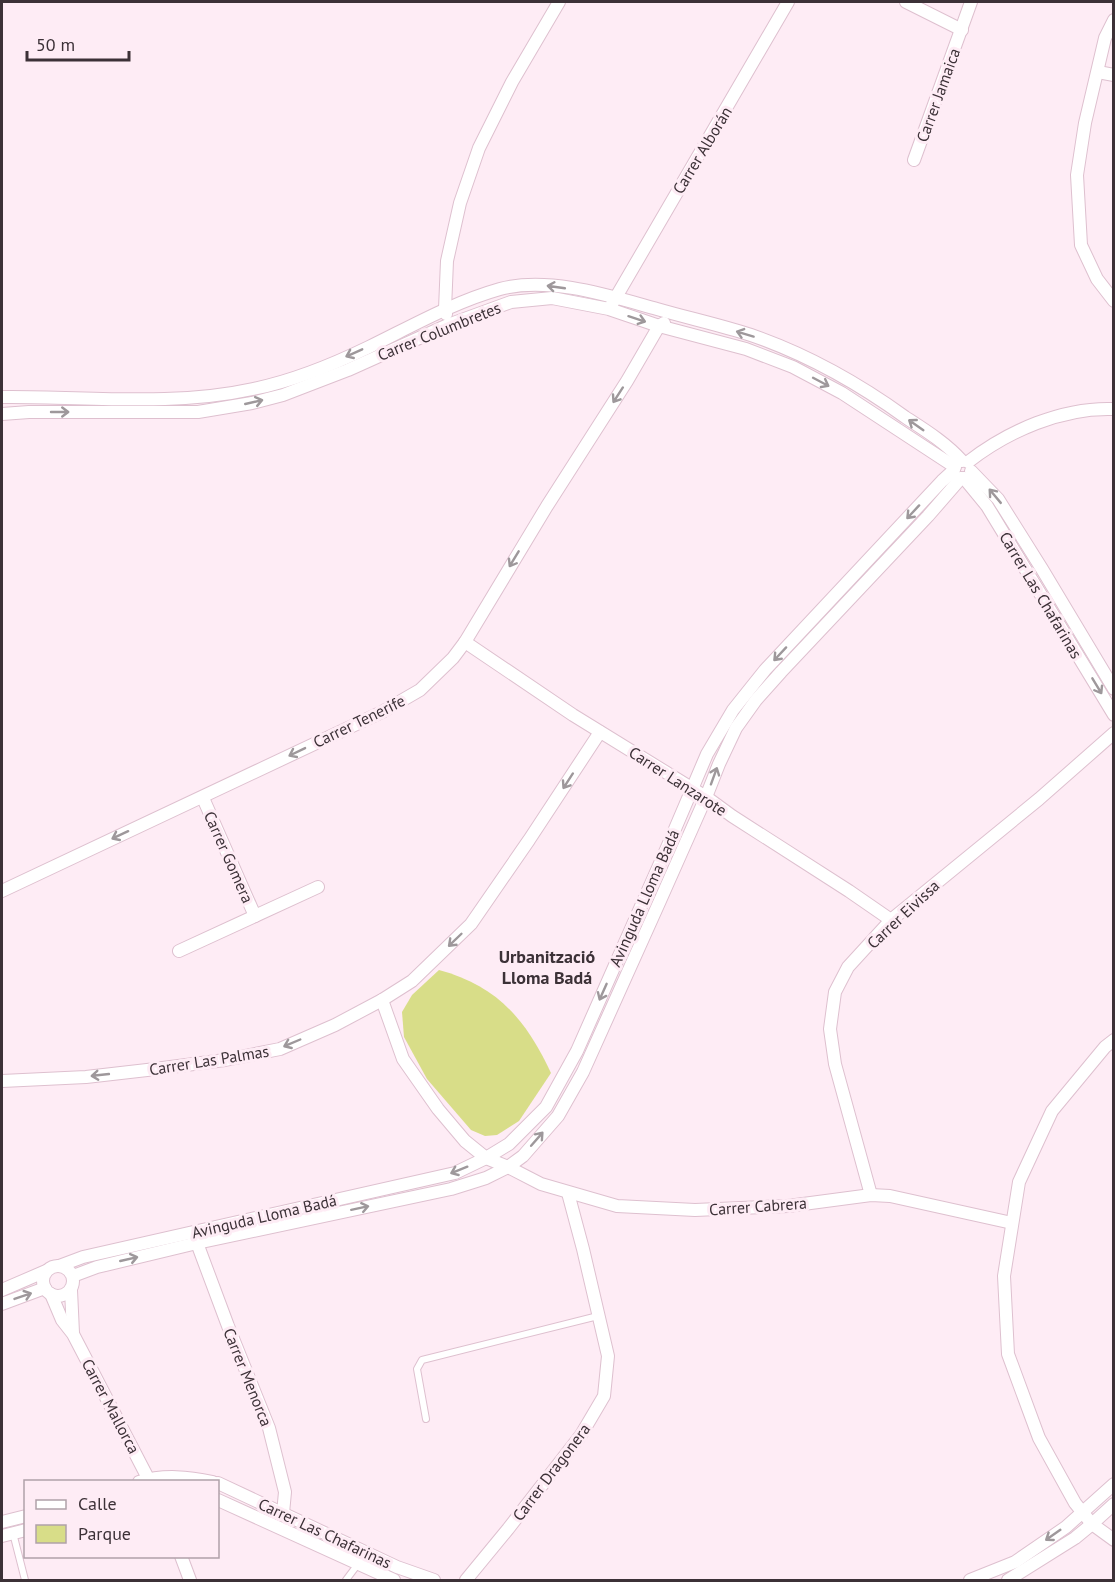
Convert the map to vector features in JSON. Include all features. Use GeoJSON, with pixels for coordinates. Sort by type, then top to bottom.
{"type":"FeatureCollection","features":[{"type":"Feature","properties":{"kind":"street","name":"Carrer Columbretes"},"geometry":{"type":"LineString","coordinates":[[445,309],[449,250],[460,203],[479,148],[512,82],[558,2]]}},
{"type":"Feature","properties":{"kind":"street","name":"Carrer Alborán"},"geometry":{"type":"LineString","coordinates":[[609,309],[788,2]]}},
{"type":"Feature","properties":{"kind":"street","name":"Carrer Jamaica"},"geometry":{"type":"LineString","coordinates":[[906,2],[962,30]]}},
{"type":"Feature","properties":{"kind":"street","name":"Carrer Jamaica"},"geometry":{"type":"LineString","coordinates":[[914,160],[971,2]]}},
{"type":"Feature","properties":{"kind":"street"},"geometry":{"type":"LineString","coordinates":[[1113,20],[1105,38],[1085,123],[1077,175],[1081,245],[1097,279],[1113,301]]}},
{"type":"Feature","properties":{"kind":"street"},"geometry":{"type":"LineString","coordinates":[[1098,72],[1113,75]]}},
{"type":"Feature","properties":{"kind":"street","name":"Carrer Columbretes"},"geometry":{"type":"LineString","coordinates":[[2,397],[133,399],[197,397],[252,389],[304,376],[445,309],[502,289],[541,285],[597,292],[750,335],[803,356],[848,380],[952,450],[962,470]]}},
{"type":"Feature","properties":{"kind":"street","name":"Carrer Columbretes"},"geometry":{"type":"LineString","coordinates":[[2,414],[198,412],[252,403],[283,395],[348,370],[448,325],[511,302],[552,298],[609,309],[659,326],[746,349],[793,367],[852,399],[943,460],[962,470]]}},
{"type":"Feature","properties":{"kind":"street"},"geometry":{"type":"LineString","coordinates":[[445,309],[448,325]]}},
{"type":"Feature","properties":{"kind":"street"},"geometry":{"type":"LineString","coordinates":[[659,326],[676,315]]}},
{"type":"Feature","properties":{"kind":"street","name":"Carrer Tenerife"},"geometry":{"type":"LineString","coordinates":[[2,891],[382,712],[420,690],[453,658],[465,642],[547,506],[642,358],[659,326]]}},
{"type":"Feature","properties":{"kind":"street"},"geometry":{"type":"LineString","coordinates":[[962,470],[990,446],[1029,427],[1066,414],[1113,409]]}},
{"type":"Feature","properties":{"kind":"street","name":"Carrer Las Chafarinas"},"geometry":{"type":"LineString","coordinates":[[962,470],[998,499],[1042,568],[1113,689]]}},
{"type":"Feature","properties":{"kind":"street","name":"Carrer Las Chafarinas"},"geometry":{"type":"LineString","coordinates":[[962,470],[1010,542],[1113,715]]}},
{"type":"Feature","properties":{"kind":"street","name":"Avinguda Lloma Badá"},"geometry":{"type":"LineString","coordinates":[[59,1266],[83,1257],[455,1173],[509,1144],[546,1107],[577,1051],[707,754],[733,710],[773,662],[942,481],[962,470]]}},
{"type":"Feature","properties":{"kind":"street","name":"Avinguda Lloma Badá"},"geometry":{"type":"LineString","coordinates":[[73,1276],[97,1267],[197,1243],[451,1188],[486,1178],[523,1156],[558,1116],[583,1072],[706,797],[718,764],[736,728],[756,700],[928,516],[962,470]]}},
{"type":"Feature","properties":{"kind":"street","name":"Carrer Lanzarote"},"geometry":{"type":"LineString","coordinates":[[465,642],[600,732],[706,797],[891,920]]}},
{"type":"Feature","properties":{"kind":"street","name":"Carrer Las Palmas"},"geometry":{"type":"LineString","coordinates":[[2,1082],[117,1074],[225,1060],[280,1049],[335,1025],[382,1000],[412,981],[471,924],[600,732]]}},
{"type":"Feature","properties":{"kind":"street","name":"Carrer Eivissa"},"geometry":{"type":"LineString","coordinates":[[871,1195],[835,1064],[830,1029],[835,992],[848,967],[891,920],[1039,799],[1113,733]]}},
{"type":"Feature","properties":{"kind":"street","name":"Carrer Gomera"},"geometry":{"type":"LineString","coordinates":[[203,798],[255,916]]}},
{"type":"Feature","properties":{"kind":"street"},"geometry":{"type":"LineString","coordinates":[[180,951],[318,887]]}},
{"type":"Feature","properties":{"kind":"street","name":"Carrer Cabrera"},"geometry":{"type":"LineString","coordinates":[[382,1000],[403,1059],[438,1109],[465,1141],[486,1158],[541,1184],[617,1206],[695,1210],[788,1206],[871,1195],[890,1196],[1012,1223]]}},
{"type":"Feature","properties":{"kind":"street"},"geometry":{"type":"LineString","coordinates":[[1113,1040],[1052,1111],[1019,1182],[1005,1276],[1008,1354],[1039,1438],[1075,1503],[1092,1524],[1113,1540]]}},
{"type":"Feature","properties":{"kind":"street","name":"Carrer Dragonera"},"geometry":{"type":"LineString","coordinates":[[466,1581],[581,1435],[604,1396],[608,1356],[568,1192]]}},
{"type":"Feature","properties":{"kind":"street","name":"Carrer Menorca"},"geometry":{"type":"LineString","coordinates":[[197,1243],[269,1428],[285,1492],[283,1513]]}},
{"type":"Feature","properties":{"kind":"street"},"geometry":{"type":"LineString","coordinates":[[2,1290],[54,1266],[59,1266],[68,1269],[73,1276],[71,1290],[63,1295],[55,1296],[48,1291],[43,1280],[46,1271]]}},
{"type":"Feature","properties":{"kind":"street","name":"Carrer Mallorca"},"geometry":{"type":"LineString","coordinates":[[71,1290],[73,1334]]}},
{"type":"Feature","properties":{"kind":"street"},"geometry":{"type":"LineString","coordinates":[[2,1304],[48,1291]]}},
{"type":"Feature","properties":{"kind":"street","name":"Carrer Mallorca"},"geometry":{"type":"LineString","coordinates":[[48,1291],[62,1320],[73,1334],[146,1480]]}},
{"type":"Feature","properties":{"kind":"street","name":"Carrer Las Chafarinas"},"geometry":{"type":"LineString","coordinates":[[153,1480],[180,1476],[203,1480]]}},
{"type":"Feature","properties":{"kind":"street","name":"Carrer Las Chafarinas"},"geometry":{"type":"LineString","coordinates":[[219,1484],[397,1567],[434,1581]]}},
{"type":"Feature","properties":{"kind":"street"},"geometry":{"type":"LineString","coordinates":[[970,1581],[1015,1562],[1066,1527],[1113,1484]]}},
{"type":"Feature","properties":{"kind":"street","name":"Carrer Las Chafarinas"},"geometry":{"type":"LineString","coordinates":[[219,1500],[394,1581]]}},
{"type":"Feature","properties":{"kind":"street"},"geometry":{"type":"LineString","coordinates":[[1008,1581],[1075,1538],[1113,1503]]}},
{"type":"Feature","properties":{"kind":"street"},"geometry":{"type":"LineString","coordinates":[[2,1522],[24,1516]]}},
{"type":"Feature","properties":{"kind":"street"},"geometry":{"type":"LineString","coordinates":[[7,1535],[24,1531]]}},
{"type":"Feature","properties":{"kind":"street"},"geometry":{"type":"LineString","coordinates":[[181,1558],[190,1581]]}},
{"type":"Feature","properties":{"kind":"lane"},"geometry":{"type":"LineString","coordinates":[[426,1419],[417,1369],[422,1360],[599,1316]]}},
{"type":"Feature","properties":{"kind":"lane"},"geometry":{"type":"LineString","coordinates":[[7,1535],[25,1581]]}},
{"type":"Feature","properties":{"kind":"lane"},"geometry":{"type":"LineString","coordinates":[[346,1581],[358,1564]]}},
{"type":"Feature","properties":{"kind":"green space"},"geometry":{"type":"Polygon","coordinates":[[[439,970],[478,985],[508,1008],[531,1037],[551,1073],[519,1121],[497,1135],[485,1136],[471,1130],[427,1079],[404,1037],[402,1012],[412,995],[439,970]]]}},
{"type":"Feature","properties":{"kind":"district","name":"Urbanització Lloma Badá"},"geometry":{"type":"Point","coordinates":[547,966]}}]}
